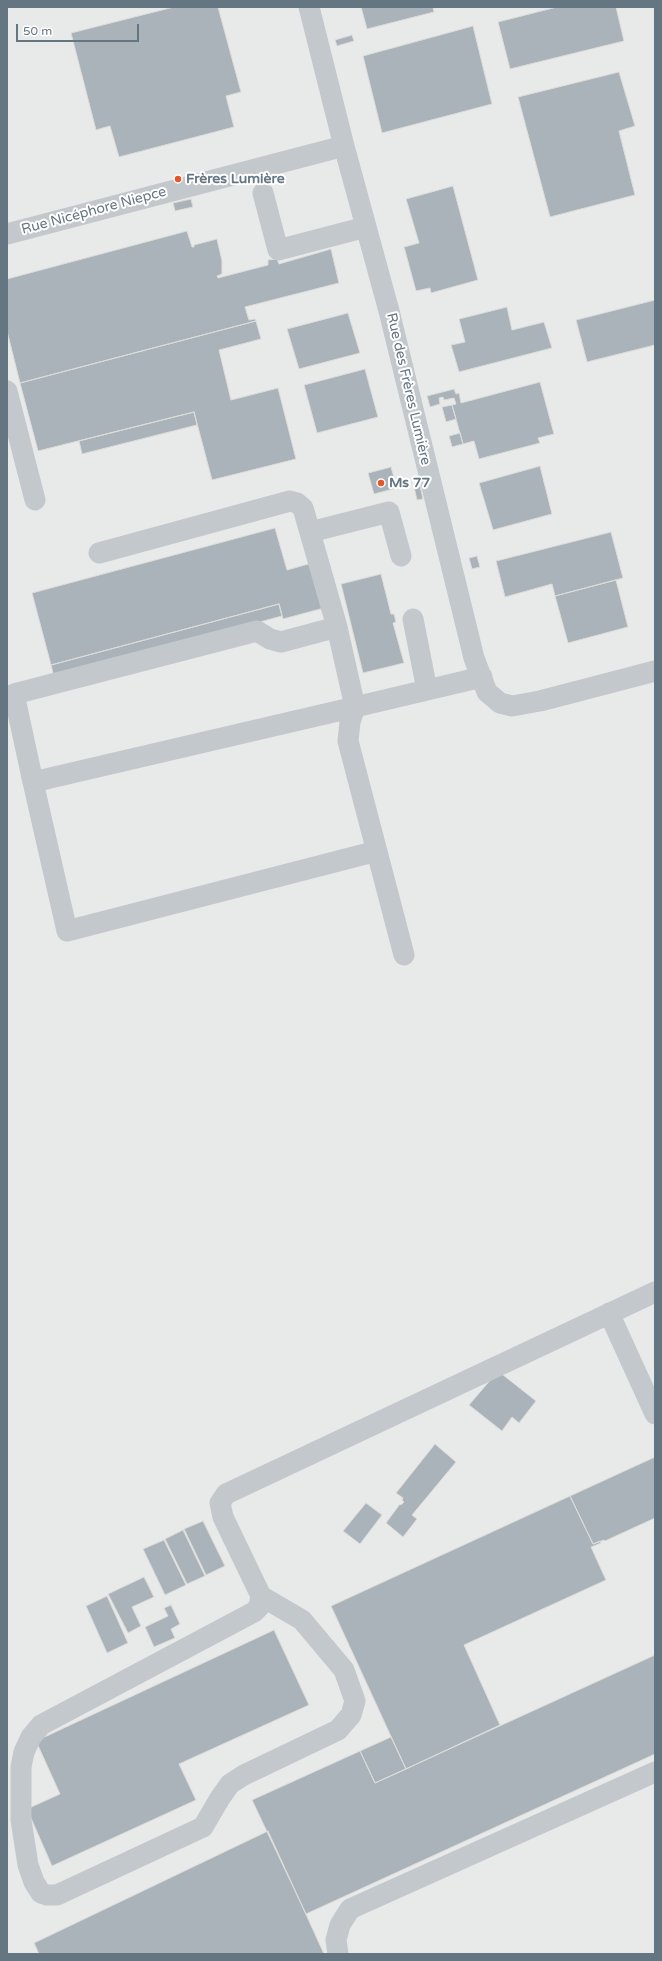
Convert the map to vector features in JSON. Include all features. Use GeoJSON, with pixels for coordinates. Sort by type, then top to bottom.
{"type":"FeatureCollection","features":[{"type":"Feature","properties":{"kind":"street","name":"Rue des Frères Lumière"},"geometry":{"type":"LineString","coordinates":[[309,7],[344,146],[389,311],[474,658],[487,692],[500,703],[512,706],[540,701],[655,671]]}},
{"type":"Feature","properties":{"kind":"street","name":"Rue Nicéphore Niepce"},"geometry":{"type":"LineString","coordinates":[[7,234],[344,146]]}},
{"type":"Feature","properties":{"kind":"street"},"geometry":{"type":"LineString","coordinates":[[263,193],[278,250],[366,227]]}},
{"type":"Feature","properties":{"kind":"street"},"geometry":{"type":"LineString","coordinates":[[7,391],[35,500]]}},
{"type":"Feature","properties":{"kind":"street"},"geometry":{"type":"LineString","coordinates":[[99,553],[290,501],[297,503],[303,508],[337,627],[355,707],[350,722],[348,741],[404,956]]}},
{"type":"Feature","properties":{"kind":"street"},"geometry":{"type":"LineString","coordinates":[[310,532],[389,512],[401,556]]}},
{"type":"Feature","properties":{"kind":"street"},"geometry":{"type":"LineString","coordinates":[[413,619],[427,690]]}},
{"type":"Feature","properties":{"kind":"street"},"geometry":{"type":"LineString","coordinates":[[337,627],[281,642],[270,639],[257,631],[14,694],[67,931],[377,851]]}},
{"type":"Feature","properties":{"kind":"street"},"geometry":{"type":"LineString","coordinates":[[33,782],[482,677]]}},
{"type":"Feature","properties":{"kind":"street"},"geometry":{"type":"LineString","coordinates":[[261,1596],[259,1607],[254,1612],[41,1725],[31,1737],[24,1752],[21,1767],[21,1820],[28,1864],[34,1882],[41,1893],[56,1895],[203,1827],[230,1784],[244,1775],[338,1730],[351,1715],[355,1702],[344,1670],[302,1620],[261,1596],[223,1516],[220,1503],[226,1494],[655,1292]]}},
{"type":"Feature","properties":{"kind":"street"},"geometry":{"type":"LineString","coordinates":[[610,1313],[655,1414]]}},
{"type":"Feature","properties":{"kind":"street"},"geometry":{"type":"LineString","coordinates":[[338,1954],[336,1940],[340,1925],[350,1909],[655,1772]]}},
{"type":"Feature","properties":{"kind":"shaded area"},"geometry":{"type":"Polygon","coordinates":[[[7,7],[655,7],[655,1954],[7,1954],[7,7]]]}},
{"type":"Feature","properties":{"kind":"building"},"geometry":{"type":"Polygon","coordinates":[[[174,7],[218,7],[241,92],[226,96],[234,127],[119,157],[110,126],[96,130],[71,33],[174,7]]]}},
{"type":"Feature","properties":{"kind":"building"},"geometry":{"type":"Polygon","coordinates":[[[361,7],[433,7],[434,12],[367,29],[361,7]]]}},
{"type":"Feature","properties":{"kind":"building"},"geometry":{"type":"Polygon","coordinates":[[[557,7],[616,7],[624,41],[510,69],[498,22],[557,7]]]}},
{"type":"Feature","properties":{"kind":"building"},"geometry":{"type":"Polygon","coordinates":[[[473,26],[492,104],[382,133],[363,56],[473,26]]]}},
{"type":"Feature","properties":{"kind":"building"},"geometry":{"type":"Polygon","coordinates":[[[352,35],[354,41],[337,46],[335,40],[352,35]]]}},
{"type":"Feature","properties":{"kind":"building"},"geometry":{"type":"Polygon","coordinates":[[[619,72],[635,126],[619,131],[635,195],[550,217],[518,97],[619,72]]]}},
{"type":"Feature","properties":{"kind":"building"},"geometry":{"type":"Polygon","coordinates":[[[453,186],[478,280],[431,293],[430,288],[416,291],[404,247],[419,243],[406,199],[453,186]]]}},
{"type":"Feature","properties":{"kind":"building"},"geometry":{"type":"Polygon","coordinates":[[[191,199],[193,207],[175,211],[173,203],[191,199]]]}},
{"type":"Feature","properties":{"kind":"building"},"geometry":{"type":"Polygon","coordinates":[[[187,231],[192,247],[194,247],[194,245],[217,239],[222,261],[222,274],[217,276],[218,278],[268,265],[268,260],[277,259],[279,264],[331,249],[339,283],[245,307],[249,320],[255,319],[256,321],[20,383],[7,331],[7,279],[187,231]]]}},
{"type":"Feature","properties":{"kind":"building"},"geometry":{"type":"Polygon","coordinates":[[[655,300],[655,345],[587,362],[576,320],[655,300]]]}},
{"type":"Feature","properties":{"kind":"building"},"geometry":{"type":"Polygon","coordinates":[[[507,307],[512,330],[544,322],[552,348],[459,372],[451,345],[465,342],[459,319],[507,307]]]}},
{"type":"Feature","properties":{"kind":"building"},"geometry":{"type":"Polygon","coordinates":[[[348,313],[360,353],[299,369],[287,329],[348,313]]]}},
{"type":"Feature","properties":{"kind":"building"},"geometry":{"type":"Polygon","coordinates":[[[256,321],[261,339],[219,350],[231,400],[278,388],[296,459],[212,480],[194,412],[38,451],[20,383],[256,321]]]}},
{"type":"Feature","properties":{"kind":"building"},"geometry":{"type":"Polygon","coordinates":[[[365,369],[378,417],[317,433],[304,385],[365,369]]]}},
{"type":"Feature","properties":{"kind":"building"},"geometry":{"type":"Polygon","coordinates":[[[540,382],[554,434],[538,438],[540,443],[479,459],[474,441],[463,444],[452,405],[456,404],[454,398],[444,400],[443,397],[439,398],[440,404],[430,407],[427,396],[454,389],[456,394],[459,393],[461,403],[540,382]]]}},
{"type":"Feature","properties":{"kind":"building"},"geometry":{"type":"Polygon","coordinates":[[[452,405],[456,419],[446,422],[442,407],[452,405]]]}},
{"type":"Feature","properties":{"kind":"building"},"geometry":{"type":"Polygon","coordinates":[[[194,412],[197,425],[82,454],[79,441],[194,412]]]}},
{"type":"Feature","properties":{"kind":"building"},"geometry":{"type":"Polygon","coordinates":[[[460,433],[463,444],[452,447],[449,436],[460,433]]]}},
{"type":"Feature","properties":{"kind":"building"},"geometry":{"type":"Polygon","coordinates":[[[540,466],[552,514],[493,530],[479,483],[540,466]]]}},
{"type":"Feature","properties":{"kind":"building"},"geometry":{"type":"Polygon","coordinates":[[[391,467],[397,488],[374,494],[368,473],[391,467]]]}},
{"type":"Feature","properties":{"kind":"building"},"geometry":{"type":"Polygon","coordinates":[[[420,486],[423,499],[417,500],[414,487],[420,486]]]}},
{"type":"Feature","properties":{"kind":"building"},"geometry":{"type":"Polygon","coordinates":[[[275,528],[287,570],[312,563],[324,608],[283,619],[279,604],[51,665],[32,593],[275,528]]]}},
{"type":"Feature","properties":{"kind":"building"},"geometry":{"type":"Polygon","coordinates":[[[611,532],[623,578],[555,596],[552,584],[505,597],[496,561],[611,532]]]}},
{"type":"Feature","properties":{"kind":"building"},"geometry":{"type":"Polygon","coordinates":[[[477,556],[480,567],[472,569],[469,558],[477,556]]]}},
{"type":"Feature","properties":{"kind":"building"},"geometry":{"type":"Polygon","coordinates":[[[381,574],[391,614],[394,614],[396,622],[393,623],[404,663],[363,673],[341,584],[381,574]]]}},
{"type":"Feature","properties":{"kind":"building"},"geometry":{"type":"Polygon","coordinates":[[[616,580],[628,627],[568,643],[555,596],[616,580]]]}},
{"type":"Feature","properties":{"kind":"building"},"geometry":{"type":"Polygon","coordinates":[[[279,604],[282,616],[54,677],[51,665],[279,604]]]}},
{"type":"Feature","properties":{"kind":"building"},"geometry":{"type":"Polygon","coordinates":[[[498,1371],[536,1401],[519,1423],[512,1417],[502,1431],[469,1405],[498,1371]]]}},
{"type":"Feature","properties":{"kind":"building"},"geometry":{"type":"Polygon","coordinates":[[[435,1444],[456,1462],[412,1515],[417,1519],[403,1537],[386,1523],[400,1504],[401,1505],[404,1502],[402,1500],[403,1498],[396,1493],[435,1444]]]}},
{"type":"Feature","properties":{"kind":"building"},"geometry":{"type":"Polygon","coordinates":[[[655,1457],[655,1518],[605,1541],[604,1540],[593,1544],[570,1496],[655,1457]]]}},
{"type":"Feature","properties":{"kind":"building"},"geometry":{"type":"Polygon","coordinates":[[[570,1496],[593,1544],[600,1541],[601,1543],[591,1547],[606,1580],[464,1645],[500,1725],[406,1769],[331,1606],[570,1496]]]}},
{"type":"Feature","properties":{"kind":"building"},"geometry":{"type":"Polygon","coordinates":[[[366,1503],[382,1515],[360,1544],[343,1531],[366,1503]]]}},
{"type":"Feature","properties":{"kind":"building"},"geometry":{"type":"Polygon","coordinates":[[[203,1521],[225,1566],[206,1575],[184,1529],[203,1521]]]}},
{"type":"Feature","properties":{"kind":"building"},"geometry":{"type":"Polygon","coordinates":[[[183,1530],[205,1576],[187,1584],[165,1539],[183,1530]]]}},
{"type":"Feature","properties":{"kind":"building"},"geometry":{"type":"Polygon","coordinates":[[[164,1540],[186,1585],[165,1595],[143,1549],[164,1540]]]}},
{"type":"Feature","properties":{"kind":"building"},"geometry":{"type":"Polygon","coordinates":[[[144,1577],[154,1597],[132,1607],[141,1626],[128,1633],[108,1594],[144,1577]]]}},
{"type":"Feature","properties":{"kind":"building"},"geometry":{"type":"Polygon","coordinates":[[[107,1596],[128,1643],[107,1653],[86,1606],[107,1596]]]}},
{"type":"Feature","properties":{"kind":"building"},"geometry":{"type":"Polygon","coordinates":[[[171,1605],[180,1624],[171,1629],[175,1638],[154,1647],[145,1627],[168,1616],[164,1608],[171,1605]]]}},
{"type":"Feature","properties":{"kind":"building"},"geometry":{"type":"Polygon","coordinates":[[[274,1630],[309,1705],[179,1764],[196,1800],[52,1866],[27,1809],[60,1794],[36,1741],[274,1630]]]}},
{"type":"Feature","properties":{"kind":"building"},"geometry":{"type":"Polygon","coordinates":[[[655,1655],[655,1754],[306,1914],[252,1800],[360,1751],[375,1783],[655,1655]]]}},
{"type":"Feature","properties":{"kind":"building"},"geometry":{"type":"Polygon","coordinates":[[[391,1737],[406,1769],[375,1783],[360,1751],[391,1737]]]}},
{"type":"Feature","properties":{"kind":"building"},"geometry":{"type":"Polygon","coordinates":[[[268,1831],[324,1954],[39,1954],[34,1943],[268,1831]]]}},
{"type":"Feature","properties":{"kind":"place","name":"Frères Lumière"},"geometry":{"type":"Point","coordinates":[178,179]}},
{"type":"Feature","properties":{"kind":"place","name":"Ms 77"},"geometry":{"type":"Point","coordinates":[381,483]}}]}
